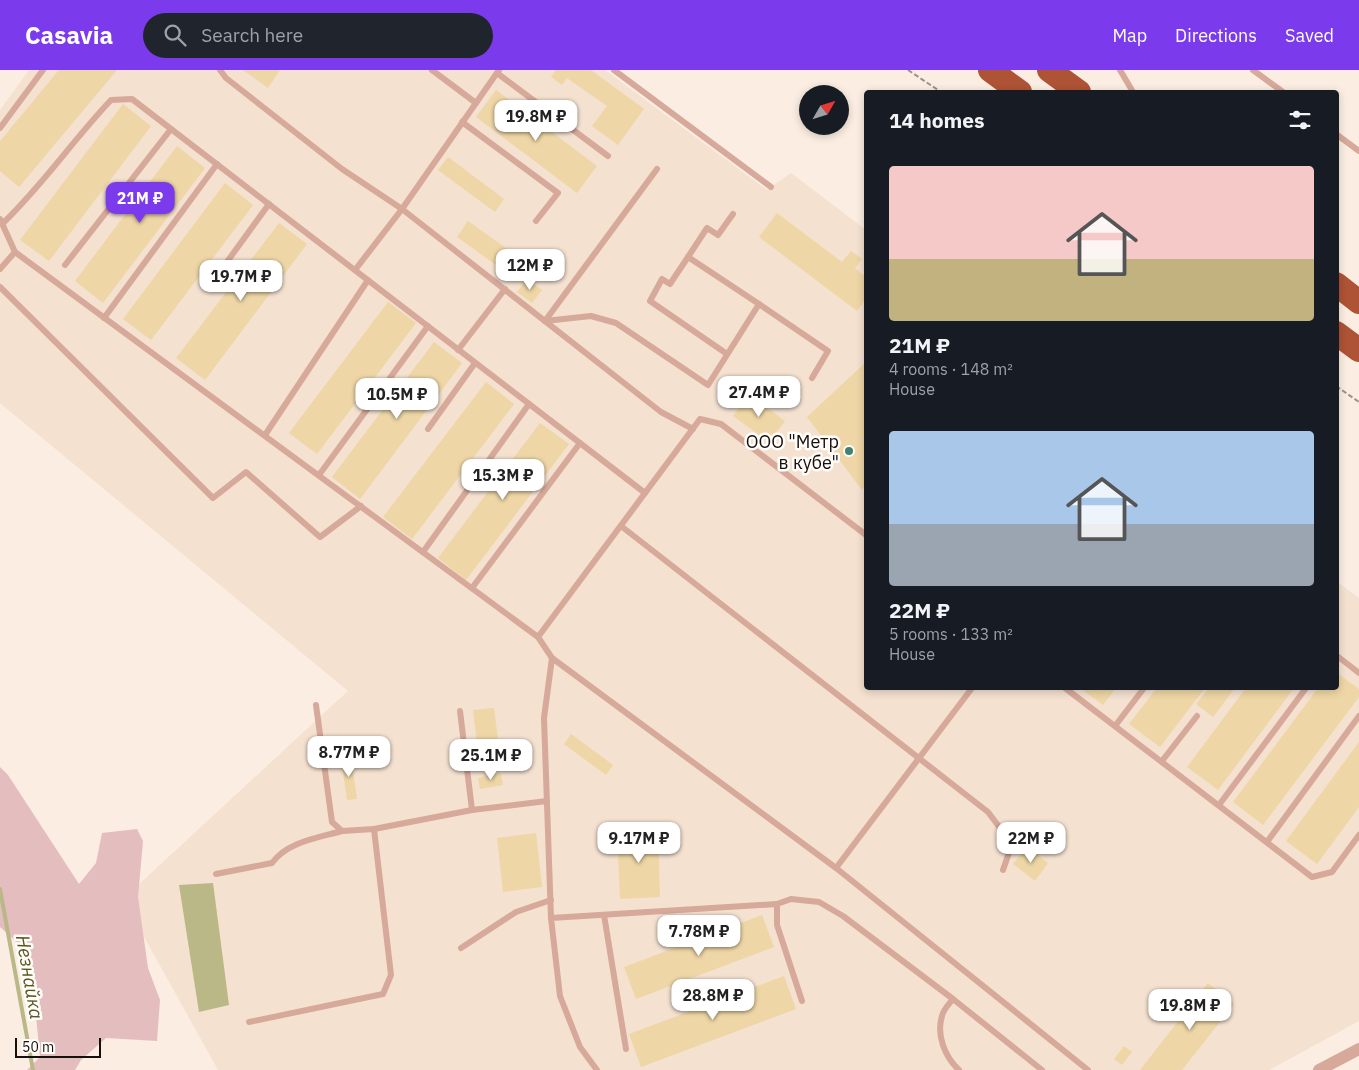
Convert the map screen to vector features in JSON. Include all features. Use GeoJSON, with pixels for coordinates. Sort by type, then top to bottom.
{"type":"FeatureCollection","features":[{"type":"Feature","properties":{"kind":"highway"},"geometry":{"type":"LineString","coordinates":[[990,70],[1017,90]]}},
{"type":"Feature","properties":{"kind":"highway"},"geometry":{"type":"LineString","coordinates":[[1049,70],[1076,90]]}},
{"type":"Feature","properties":{"kind":"highway"},"geometry":{"type":"LineString","coordinates":[[1339,286],[1359,302]]}},
{"type":"Feature","properties":{"kind":"highway"},"geometry":{"type":"LineString","coordinates":[[1339,335],[1359,350]]}},
{"type":"Feature","properties":{"kind":"street"},"geometry":{"type":"LineString","coordinates":[[1319,1070],[1359,1049]]}},
{"type":"Feature","properties":{"kind":"lane"},"geometry":{"type":"LineString","coordinates":[[0,128],[43,70]]}},
{"type":"Feature","properties":{"kind":"lane"},"geometry":{"type":"LineString","coordinates":[[220,70],[226,78],[342,169],[402,209],[661,412],[693,429]]}},
{"type":"Feature","properties":{"kind":"lane"},"geometry":{"type":"LineString","coordinates":[[432,70],[476,103]]}},
{"type":"Feature","properties":{"kind":"lane"},"geometry":{"type":"LineString","coordinates":[[614,70],[771,187]]}},
{"type":"Feature","properties":{"kind":"lane"},"geometry":{"type":"LineString","coordinates":[[1120,70],[1132,90]]}},
{"type":"Feature","properties":{"kind":"lane"},"geometry":{"type":"LineString","coordinates":[[1253,70],[1279,90]]}},
{"type":"Feature","properties":{"kind":"lane"},"geometry":{"type":"LineString","coordinates":[[354,270],[402,209],[498,71],[608,156]]}},
{"type":"Feature","properties":{"kind":"lane"},"geometry":{"type":"LineString","coordinates":[[645,493],[132,99],[111,100],[83,129],[25,203],[1,221],[15,252],[538,637],[552,658],[836,868],[1088,1070]]}},
{"type":"Feature","properties":{"kind":"lane"},"geometry":{"type":"LineString","coordinates":[[462,122],[558,193],[536,221]]}},
{"type":"Feature","properties":{"kind":"lane"},"geometry":{"type":"LineString","coordinates":[[64,265],[171,128]]}},
{"type":"Feature","properties":{"kind":"lane"},"geometry":{"type":"LineString","coordinates":[[1339,136],[1359,152]]}},
{"type":"Feature","properties":{"kind":"lane"},"geometry":{"type":"LineString","coordinates":[[104,318],[217,164]]}},
{"type":"Feature","properties":{"kind":"lane"},"geometry":{"type":"LineString","coordinates":[[545,321],[657,168]]}},
{"type":"Feature","properties":{"kind":"lane"},"geometry":{"type":"LineString","coordinates":[[224,266],[269,204]]}},
{"type":"Feature","properties":{"kind":"lane"},"geometry":{"type":"LineString","coordinates":[[727,354],[650,301],[662,279],[670,284],[708,228],[718,235],[733,214]]}},
{"type":"Feature","properties":{"kind":"lane"},"geometry":{"type":"LineString","coordinates":[[0,269],[15,252]]}},
{"type":"Feature","properties":{"kind":"lane"},"geometry":{"type":"LineString","coordinates":[[688,257],[828,351],[812,378]]}},
{"type":"Feature","properties":{"kind":"lane"},"geometry":{"type":"LineString","coordinates":[[265,435],[368,280]]}},
{"type":"Feature","properties":{"kind":"lane"},"geometry":{"type":"LineString","coordinates":[[0,288],[213,498],[246,472],[320,537],[361,506]]}},
{"type":"Feature","properties":{"kind":"lane"},"geometry":{"type":"LineString","coordinates":[[458,350],[505,289]]}},
{"type":"Feature","properties":{"kind":"lane"},"geometry":{"type":"LineString","coordinates":[[545,321],[591,316],[616,323],[708,384],[759,304]]}},
{"type":"Feature","properties":{"kind":"lane"},"geometry":{"type":"LineString","coordinates":[[319,475],[428,326]]}},
{"type":"Feature","properties":{"kind":"lane"},"geometry":{"type":"LineString","coordinates":[[428,428],[475,363]]}},
{"type":"Feature","properties":{"kind":"lane"},"geometry":{"type":"LineString","coordinates":[[423,552],[530,404]]}},
{"type":"Feature","properties":{"kind":"lane"},"geometry":{"type":"LineString","coordinates":[[538,637],[700,419],[721,424],[864,533]]}},
{"type":"Feature","properties":{"kind":"lane"},"geometry":{"type":"LineString","coordinates":[[472,588],[580,443]]}},
{"type":"Feature","properties":{"kind":"lane"},"geometry":{"type":"LineString","coordinates":[[621,526],[988,812],[1012,844],[1003,870]]}},
{"type":"Feature","properties":{"kind":"lane"},"geometry":{"type":"LineString","coordinates":[[1339,657],[1359,673]]}},
{"type":"Feature","properties":{"kind":"lane"},"geometry":{"type":"LineString","coordinates":[[552,658],[544,718],[551,918],[560,996],[580,1047],[597,1070]]}},
{"type":"Feature","properties":{"kind":"lane"},"geometry":{"type":"LineString","coordinates":[[836,868],[970,690]]}},
{"type":"Feature","properties":{"kind":"lane"},"geometry":{"type":"LineString","coordinates":[[1068,690],[1312,877],[1332,872],[1359,835]]}},
{"type":"Feature","properties":{"kind":"lane"},"geometry":{"type":"LineString","coordinates":[[1116,726],[1143,690]]}},
{"type":"Feature","properties":{"kind":"lane"},"geometry":{"type":"LineString","coordinates":[[1219,805],[1305,690]]}},
{"type":"Feature","properties":{"kind":"lane"},"geometry":{"type":"LineString","coordinates":[[316,705],[332,822],[342,831]]}},
{"type":"Feature","properties":{"kind":"lane"},"geometry":{"type":"LineString","coordinates":[[460,711],[472,810]]}},
{"type":"Feature","properties":{"kind":"lane"},"geometry":{"type":"LineString","coordinates":[[1162,761],[1197,716]]}},
{"type":"Feature","properties":{"kind":"lane"},"geometry":{"type":"LineString","coordinates":[[1267,842],[1359,716]]}},
{"type":"Feature","properties":{"kind":"lane"},"geometry":{"type":"LineString","coordinates":[[216,874],[272,863],[280,852],[309,840],[342,831],[374,829],[472,810],[547,801]]}},
{"type":"Feature","properties":{"kind":"lane"},"geometry":{"type":"LineString","coordinates":[[249,1022],[383,994],[391,975],[374,829]]}},
{"type":"Feature","properties":{"kind":"lane"},"geometry":{"type":"LineString","coordinates":[[551,918],[777,904],[791,899],[820,902],[843,916],[953,999],[1042,1070]]}},
{"type":"Feature","properties":{"kind":"lane"},"geometry":{"type":"LineString","coordinates":[[461,948],[516,912],[551,900]]}},
{"type":"Feature","properties":{"kind":"lane"},"geometry":{"type":"LineString","coordinates":[[777,904],[777,925],[802,1001]]}},
{"type":"Feature","properties":{"kind":"lane"},"geometry":{"type":"LineString","coordinates":[[604,915],[626,1049]]}},
{"type":"Feature","properties":{"kind":"lane"},"geometry":{"type":"LineString","coordinates":[[953,999],[942,1014],[940,1035],[950,1061],[959,1070]]}},
{"type":"Feature","properties":{"kind":"path"},"geometry":{"type":"LineString","coordinates":[[908,70],[938,90]]}},
{"type":"Feature","properties":{"kind":"path"},"geometry":{"type":"LineString","coordinates":[[1339,388],[1359,402]]}},
{"type":"Feature","properties":{"kind":"shaded area"},"geometry":{"type":"Polygon","coordinates":[[[29,70],[605,70],[767,190],[791,173],[864,228],[864,690],[1339,690],[1339,583],[1359,598],[1359,1021],[1269,1070],[218,1070],[123,899],[348,691],[0,403],[0,110],[29,70]]]}},
{"type":"Feature","properties":{"kind":"shaded area"},"geometry":{"type":"Polygon","coordinates":[[[0,767],[8,775],[79,884],[96,863],[102,833],[137,829],[143,841],[138,897],[148,968],[160,1000],[157,1041],[106,1038],[81,1060],[75,1070],[27,1070],[40,1057],[30,954],[0,927],[0,767]]]}},
{"type":"Feature","properties":{"kind":"shaded area"},"geometry":{"type":"Polygon","coordinates":[[[213,883],[229,1005],[199,1012],[179,885],[213,883]]]}},
{"type":"Feature","properties":{"kind":"building"},"geometry":{"type":"Polygon","coordinates":[[[59,70],[117,70],[19,187],[0,171],[0,141],[59,70]]]}},
{"type":"Feature","properties":{"kind":"building"},"geometry":{"type":"Polygon","coordinates":[[[243,70],[280,70],[268,88],[243,70]]]}},
{"type":"Feature","properties":{"kind":"building"},"geometry":{"type":"Polygon","coordinates":[[[556,70],[591,70],[644,109],[618,145],[592,126],[607,106],[567,78],[562,85],[551,77],[556,70]]]}},
{"type":"Feature","properties":{"kind":"building"},"geometry":{"type":"Polygon","coordinates":[[[496,90],[597,166],[577,193],[476,117],[496,90]]]}},
{"type":"Feature","properties":{"kind":"building"},"geometry":{"type":"Polygon","coordinates":[[[123,104],[151,126],[49,261],[20,240],[123,104]]]}},
{"type":"Feature","properties":{"kind":"building"},"geometry":{"type":"Polygon","coordinates":[[[177,146],[205,168],[103,303],[75,281],[177,146]]]}},
{"type":"Feature","properties":{"kind":"building"},"geometry":{"type":"Polygon","coordinates":[[[448,157],[504,199],[495,212],[438,170],[448,157]]]}},
{"type":"Feature","properties":{"kind":"building"},"geometry":{"type":"Polygon","coordinates":[[[225,183],[253,205],[151,340],[123,319],[225,183]]]}},
{"type":"Feature","properties":{"kind":"building"},"geometry":{"type":"Polygon","coordinates":[[[777,213],[842,262],[851,251],[862,259],[855,268],[864,275],[864,302],[857,311],[759,237],[777,213]]]}},
{"type":"Feature","properties":{"kind":"building"},"geometry":{"type":"Polygon","coordinates":[[[468,221],[510,251],[499,267],[457,237],[468,221]]]}},
{"type":"Feature","properties":{"kind":"building"},"geometry":{"type":"Polygon","coordinates":[[[279,223],[307,244],[205,380],[176,358],[279,223]]]}},
{"type":"Feature","properties":{"kind":"building"},"geometry":{"type":"Polygon","coordinates":[[[527,279],[542,290],[532,303],[517,292],[527,279]]]}},
{"type":"Feature","properties":{"kind":"building"},"geometry":{"type":"Polygon","coordinates":[[[388,302],[416,323],[317,454],[289,433],[388,302]]]}},
{"type":"Feature","properties":{"kind":"building"},"geometry":{"type":"Polygon","coordinates":[[[434,342],[462,363],[360,499],[332,477],[434,342]]]}},
{"type":"Feature","properties":{"kind":"building","name":"ООО \"Метр в кубе\""},"geometry":{"type":"Polygon","coordinates":[[[864,364],[864,488],[862,490],[807,417],[864,364]]]}},
{"type":"Feature","properties":{"kind":"building"},"geometry":{"type":"Polygon","coordinates":[[[486,382],[514,404],[412,539],[383,517],[486,382]]]}},
{"type":"Feature","properties":{"kind":"building"},"geometry":{"type":"Polygon","coordinates":[[[749,394],[785,421],[769,442],[733,416],[749,394]]]}},
{"type":"Feature","properties":{"kind":"building"},"geometry":{"type":"Polygon","coordinates":[[[540,423],[569,444],[466,580],[438,558],[540,423]]]}},
{"type":"Feature","properties":{"kind":"building"},"geometry":{"type":"Polygon","coordinates":[[[1339,674],[1359,689],[1359,697],[1263,825],[1233,802],[1317,690],[1339,690],[1339,674]]]}},
{"type":"Feature","properties":{"kind":"building"},"geometry":{"type":"Polygon","coordinates":[[[1083,690],[1114,690],[1103,705],[1083,690]]]}},
{"type":"Feature","properties":{"kind":"building"},"geometry":{"type":"Polygon","coordinates":[[[1155,690],[1203,690],[1160,747],[1129,724],[1155,690]]]}},
{"type":"Feature","properties":{"kind":"building"},"geometry":{"type":"Polygon","coordinates":[[[1207,690],[1233,690],[1213,717],[1196,704],[1207,690]]]}},
{"type":"Feature","properties":{"kind":"building"},"geometry":{"type":"Polygon","coordinates":[[[1245,690],[1293,690],[1218,790],[1187,767],[1245,690]]]}},
{"type":"Feature","properties":{"kind":"building"},"geometry":{"type":"Polygon","coordinates":[[[494,708],[498,740],[477,743],[473,710],[494,708]]]}},
{"type":"Feature","properties":{"kind":"building"},"geometry":{"type":"Polygon","coordinates":[[[571,734],[613,765],[606,775],[564,744],[571,734]]]}},
{"type":"Feature","properties":{"kind":"building"},"geometry":{"type":"Polygon","coordinates":[[[1359,742],[1359,807],[1317,864],[1286,841],[1359,742]]]}},
{"type":"Feature","properties":{"kind":"building"},"geometry":{"type":"Polygon","coordinates":[[[351,757],[357,799],[347,800],[341,758],[351,757]]]}},
{"type":"Feature","properties":{"kind":"building"},"geometry":{"type":"Polygon","coordinates":[[[501,773],[503,785],[480,789],[478,778],[501,773]]]}},
{"type":"Feature","properties":{"kind":"building"},"geometry":{"type":"Polygon","coordinates":[[[658,830],[660,897],[620,899],[617,832],[658,830]]]}},
{"type":"Feature","properties":{"kind":"building"},"geometry":{"type":"Polygon","coordinates":[[[536,833],[542,887],[503,892],[497,838],[536,833]]]}},
{"type":"Feature","properties":{"kind":"building"},"geometry":{"type":"Polygon","coordinates":[[[1027,846],[1048,863],[1035,881],[1013,864],[1027,846]]]}},
{"type":"Feature","properties":{"kind":"building"},"geometry":{"type":"Polygon","coordinates":[[[762,915],[774,947],[636,999],[624,967],[762,915]]]}},
{"type":"Feature","properties":{"kind":"building"},"geometry":{"type":"Polygon","coordinates":[[[784,976],[796,1009],[641,1067],[629,1034],[784,976]]]}},
{"type":"Feature","properties":{"kind":"building"},"geometry":{"type":"Polygon","coordinates":[[[1208,983],[1234,1004],[1182,1070],[1140,1070],[1208,983]]]}},
{"type":"Feature","properties":{"kind":"building"},"geometry":{"type":"Polygon","coordinates":[[[1124,1046],[1132,1052],[1122,1065],[1114,1059],[1124,1046]]]}},
{"type":"Feature","properties":{"kind":"waterway","name":"Незнайка"},"geometry":{"type":"LineString","coordinates":[[0,889],[33,1070]]}},
{"type":"Feature","properties":{"kind":"place","name":"ООО \"Метр в кубе\""},"geometry":{"type":"Point","coordinates":[849,451]}}]}
